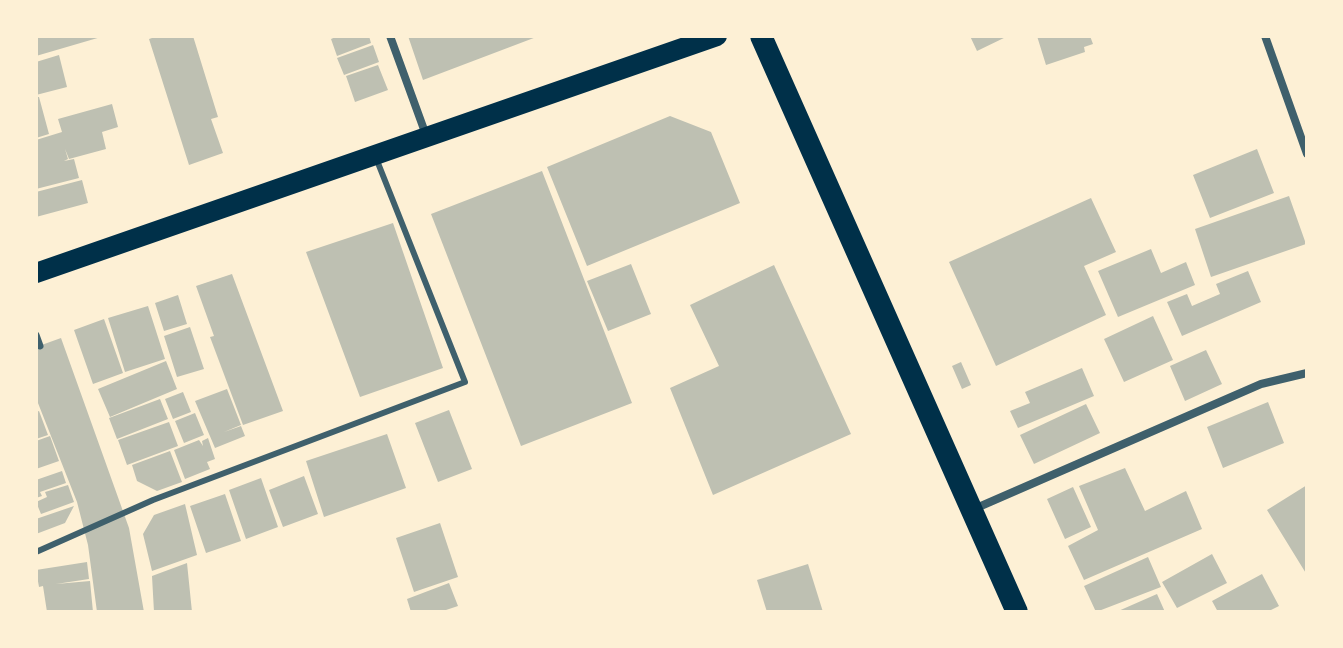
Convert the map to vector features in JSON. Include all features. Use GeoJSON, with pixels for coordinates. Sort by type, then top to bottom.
{"type":"FeatureCollection","features":[{"type":"Feature","properties":{"kind":"highway"},"geometry":{"type":"LineString","coordinates":[[761,36],[1017,612]]}},
{"type":"Feature","properties":{"kind":"main road"},"geometry":{"type":"LineString","coordinates":[[36,273],[717,36]]}},
{"type":"Feature","properties":{"kind":"street"},"geometry":{"type":"LineString","coordinates":[[390,36],[426,136]]}},
{"type":"Feature","properties":{"kind":"street"},"geometry":{"type":"LineString","coordinates":[[1265,36],[1307,154]]}},
{"type":"Feature","properties":{"kind":"street"},"geometry":{"type":"LineString","coordinates":[[36,335],[40,346]]}},
{"type":"Feature","properties":{"kind":"street"},"geometry":{"type":"LineString","coordinates":[[973,509],[1261,384],[1307,373]]}},
{"type":"Feature","properties":{"kind":"lane"},"geometry":{"type":"LineString","coordinates":[[36,552],[153,500],[465,382],[375,155]]}},
{"type":"Feature","properties":{"kind":"building"},"geometry":{"type":"Polygon","coordinates":[[[36,36],[101,36],[101,37],[36,56],[36,36]]]}},
{"type":"Feature","properties":{"kind":"building"},"geometry":{"type":"Polygon","coordinates":[[[193,36],[218,117],[211,119],[223,153],[189,165],[149,39],[193,36]]]}},
{"type":"Feature","properties":{"kind":"building"},"geometry":{"type":"Polygon","coordinates":[[[338,36],[369,36],[371,43],[337,56],[331,39],[338,36]]]}},
{"type":"Feature","properties":{"kind":"building"},"geometry":{"type":"Polygon","coordinates":[[[408,36],[539,36],[423,80],[408,36]]]}},
{"type":"Feature","properties":{"kind":"building"},"geometry":{"type":"Polygon","coordinates":[[[970,36],[1008,36],[977,51],[970,36]]]}},
{"type":"Feature","properties":{"kind":"building"},"geometry":{"type":"Polygon","coordinates":[[[1037,36],[1090,36],[1093,44],[1084,47],[1085,52],[1046,65],[1037,36]]]}},
{"type":"Feature","properties":{"kind":"building"},"geometry":{"type":"Polygon","coordinates":[[[373,45],[379,62],[344,75],[337,58],[373,45]]]}},
{"type":"Feature","properties":{"kind":"building"},"geometry":{"type":"Polygon","coordinates":[[[59,55],[67,87],[36,95],[36,62],[59,55]]]}},
{"type":"Feature","properties":{"kind":"building"},"geometry":{"type":"Polygon","coordinates":[[[378,65],[388,90],[355,102],[346,76],[378,65]]]}},
{"type":"Feature","properties":{"kind":"building"},"geometry":{"type":"Polygon","coordinates":[[[36,97],[39,97],[49,134],[36,138],[36,97]]]}},
{"type":"Feature","properties":{"kind":"building"},"geometry":{"type":"Polygon","coordinates":[[[112,104],[118,127],[102,132],[106,149],[69,159],[65,149],[68,159],[64,161],[74,159],[79,178],[36,189],[36,140],[62,132],[58,119],[112,104]]]}},
{"type":"Feature","properties":{"kind":"building"},"geometry":{"type":"Polygon","coordinates":[[[670,116],[711,132],[740,203],[587,266],[547,167],[670,116]]]}},
{"type":"Feature","properties":{"kind":"building"},"geometry":{"type":"Polygon","coordinates":[[[1257,149],[1274,193],[1210,218],[1193,175],[1257,149]]]}},
{"type":"Feature","properties":{"kind":"building"},"geometry":{"type":"Polygon","coordinates":[[[542,171],[632,403],[521,446],[431,214],[542,171]]]}},
{"type":"Feature","properties":{"kind":"building"},"geometry":{"type":"Polygon","coordinates":[[[82,180],[88,203],[36,217],[36,192],[82,180]]]}},
{"type":"Feature","properties":{"kind":"building"},"geometry":{"type":"Polygon","coordinates":[[[1289,196],[1306,244],[1211,277],[1195,229],[1289,196]]]}},
{"type":"Feature","properties":{"kind":"building"},"geometry":{"type":"Polygon","coordinates":[[[1091,198],[1116,252],[1084,266],[1106,315],[996,366],[949,262],[1091,198]]]}},
{"type":"Feature","properties":{"kind":"building"},"geometry":{"type":"Polygon","coordinates":[[[393,223],[443,368],[360,397],[306,252],[393,223]]]}},
{"type":"Feature","properties":{"kind":"building"},"geometry":{"type":"Polygon","coordinates":[[[1151,249],[1161,273],[1186,262],[1195,285],[1118,317],[1098,271],[1151,249]]]}},
{"type":"Feature","properties":{"kind":"building"},"geometry":{"type":"Polygon","coordinates":[[[631,264],[651,314],[608,331],[587,281],[631,264]]]}},
{"type":"Feature","properties":{"kind":"building"},"geometry":{"type":"Polygon","coordinates":[[[774,265],[851,434],[713,495],[670,388],[719,366],[690,305],[774,265]]]}},
{"type":"Feature","properties":{"kind":"building"},"geometry":{"type":"Polygon","coordinates":[[[1248,271],[1261,302],[1182,336],[1167,302],[1187,294],[1192,306],[1220,294],[1216,284],[1248,271]]]}},
{"type":"Feature","properties":{"kind":"building"},"geometry":{"type":"Polygon","coordinates":[[[232,274],[283,411],[243,425],[210,337],[214,336],[196,286],[232,274]]]}},
{"type":"Feature","properties":{"kind":"building"},"geometry":{"type":"Polygon","coordinates":[[[178,295],[187,324],[164,331],[155,303],[178,295]]]}},
{"type":"Feature","properties":{"kind":"building"},"geometry":{"type":"Polygon","coordinates":[[[148,306],[165,359],[125,372],[108,318],[148,306]]]}},
{"type":"Feature","properties":{"kind":"building"},"geometry":{"type":"Polygon","coordinates":[[[1153,316],[1173,360],[1124,382],[1104,339],[1153,316]]]}},
{"type":"Feature","properties":{"kind":"building"},"geometry":{"type":"Polygon","coordinates":[[[104,319],[123,373],[93,384],[74,330],[104,319]]]}},
{"type":"Feature","properties":{"kind":"building"},"geometry":{"type":"Polygon","coordinates":[[[190,327],[204,369],[177,377],[164,336],[190,327]]]}},
{"type":"Feature","properties":{"kind":"building"},"geometry":{"type":"Polygon","coordinates":[[[61,338],[129,528],[144,612],[97,612],[88,545],[77,502],[36,398],[36,347],[61,338]]]}},
{"type":"Feature","properties":{"kind":"building"},"geometry":{"type":"Polygon","coordinates":[[[1206,350],[1222,384],[1185,401],[1170,366],[1206,350]]]}},
{"type":"Feature","properties":{"kind":"building"},"geometry":{"type":"Polygon","coordinates":[[[166,361],[177,389],[110,417],[98,389],[166,361]]]}},
{"type":"Feature","properties":{"kind":"building"},"geometry":{"type":"Polygon","coordinates":[[[961,362],[971,385],[962,389],[952,366],[961,362]]]}},
{"type":"Feature","properties":{"kind":"building"},"geometry":{"type":"Polygon","coordinates":[[[1082,368],[1094,396],[1018,428],[1010,411],[1030,403],[1025,392],[1082,368]]]}},
{"type":"Feature","properties":{"kind":"building"},"geometry":{"type":"Polygon","coordinates":[[[227,389],[241,425],[224,432],[241,426],[245,436],[215,448],[195,401],[227,389]]]}},
{"type":"Feature","properties":{"kind":"building"},"geometry":{"type":"Polygon","coordinates":[[[183,392],[191,412],[173,419],[165,399],[183,392]]]}},
{"type":"Feature","properties":{"kind":"building"},"geometry":{"type":"Polygon","coordinates":[[[160,399],[168,419],[117,439],[109,418],[160,399]]]}},
{"type":"Feature","properties":{"kind":"building"},"geometry":{"type":"Polygon","coordinates":[[[1268,402],[1284,443],[1223,468],[1207,427],[1268,402]]]}},
{"type":"Feature","properties":{"kind":"building"},"geometry":{"type":"Polygon","coordinates":[[[1086,404],[1100,433],[1034,464],[1020,435],[1086,404]]]}},
{"type":"Feature","properties":{"kind":"building"},"geometry":{"type":"Polygon","coordinates":[[[449,410],[472,469],[438,482],[415,423],[449,410]]]}},
{"type":"Feature","properties":{"kind":"building"},"geometry":{"type":"Polygon","coordinates":[[[39,411],[48,435],[36,439],[36,412],[39,411]]]}},
{"type":"Feature","properties":{"kind":"building"},"geometry":{"type":"Polygon","coordinates":[[[195,413],[204,435],[184,443],[175,421],[195,413]]]}},
{"type":"Feature","properties":{"kind":"building"},"geometry":{"type":"Polygon","coordinates":[[[169,422],[178,446],[127,465],[118,440],[169,422]]]}},
{"type":"Feature","properties":{"kind":"building"},"geometry":{"type":"Polygon","coordinates":[[[387,434],[406,488],[324,517],[306,461],[387,434]]]}},
{"type":"Feature","properties":{"kind":"building"},"geometry":{"type":"Polygon","coordinates":[[[50,436],[59,461],[36,469],[36,441],[50,436]]]}},
{"type":"Feature","properties":{"kind":"building"},"geometry":{"type":"Polygon","coordinates":[[[208,438],[215,459],[207,462],[210,469],[185,479],[174,450],[199,440],[203,446],[202,441],[208,438]]]}},
{"type":"Feature","properties":{"kind":"building"},"geometry":{"type":"Polygon","coordinates":[[[170,451],[182,482],[157,491],[137,481],[132,465],[170,451]]]}},
{"type":"Feature","properties":{"kind":"building"},"geometry":{"type":"Polygon","coordinates":[[[1125,468],[1145,511],[1186,491],[1202,529],[1084,580],[1068,546],[1098,530],[1079,486],[1125,468]]]}},
{"type":"Feature","properties":{"kind":"building"},"geometry":{"type":"Polygon","coordinates":[[[62,471],[66,483],[40,492],[42,496],[36,498],[36,480],[62,471]]]}},
{"type":"Feature","properties":{"kind":"building"},"geometry":{"type":"Polygon","coordinates":[[[304,476],[318,514],[283,527],[269,490],[304,476]]]}},
{"type":"Feature","properties":{"kind":"building"},"geometry":{"type":"Polygon","coordinates":[[[261,478],[278,527],[246,539],[229,490],[261,478]]]}},
{"type":"Feature","properties":{"kind":"building"},"geometry":{"type":"Polygon","coordinates":[[[68,485],[74,502],[41,514],[36,502],[47,497],[45,492],[68,485]]]}},
{"type":"Feature","properties":{"kind":"building"},"geometry":{"type":"Polygon","coordinates":[[[1307,485],[1307,575],[1267,510],[1307,485]]]}},
{"type":"Feature","properties":{"kind":"building"},"geometry":{"type":"Polygon","coordinates":[[[1073,487],[1091,527],[1065,539],[1047,499],[1073,487]]]}},
{"type":"Feature","properties":{"kind":"building"},"geometry":{"type":"Polygon","coordinates":[[[225,494],[241,541],[206,553],[190,506],[225,494]]]}},
{"type":"Feature","properties":{"kind":"building"},"geometry":{"type":"Polygon","coordinates":[[[185,504],[197,555],[152,571],[143,534],[154,515],[185,504]]]}},
{"type":"Feature","properties":{"kind":"building"},"geometry":{"type":"Polygon","coordinates":[[[74,506],[65,523],[36,534],[36,519],[74,506]]]}},
{"type":"Feature","properties":{"kind":"building"},"geometry":{"type":"Polygon","coordinates":[[[440,523],[458,577],[414,592],[396,538],[440,523]]]}},
{"type":"Feature","properties":{"kind":"building"},"geometry":{"type":"Polygon","coordinates":[[[1212,554],[1227,583],[1177,608],[1162,582],[1212,554]]]}},
{"type":"Feature","properties":{"kind":"building"},"geometry":{"type":"Polygon","coordinates":[[[1148,557],[1161,587],[1096,612],[1084,586],[1148,557]]]}},
{"type":"Feature","properties":{"kind":"building"},"geometry":{"type":"Polygon","coordinates":[[[87,562],[89,579],[56,584],[90,581],[93,612],[47,612],[43,586],[39,587],[36,570],[87,562]]]}},
{"type":"Feature","properties":{"kind":"building"},"geometry":{"type":"Polygon","coordinates":[[[187,563],[192,612],[154,612],[152,576],[187,563]]]}},
{"type":"Feature","properties":{"kind":"building"},"geometry":{"type":"Polygon","coordinates":[[[808,564],[823,612],[767,612],[757,580],[808,564]]]}},
{"type":"Feature","properties":{"kind":"building"},"geometry":{"type":"Polygon","coordinates":[[[1262,574],[1279,606],[1267,612],[1218,612],[1212,601],[1262,574]]]}},
{"type":"Feature","properties":{"kind":"building"},"geometry":{"type":"Polygon","coordinates":[[[449,583],[458,606],[440,612],[411,612],[407,599],[449,583]]]}},
{"type":"Feature","properties":{"kind":"building"},"geometry":{"type":"Polygon","coordinates":[[[1157,594],[1165,612],[1116,612],[1157,594]]]}}]}
